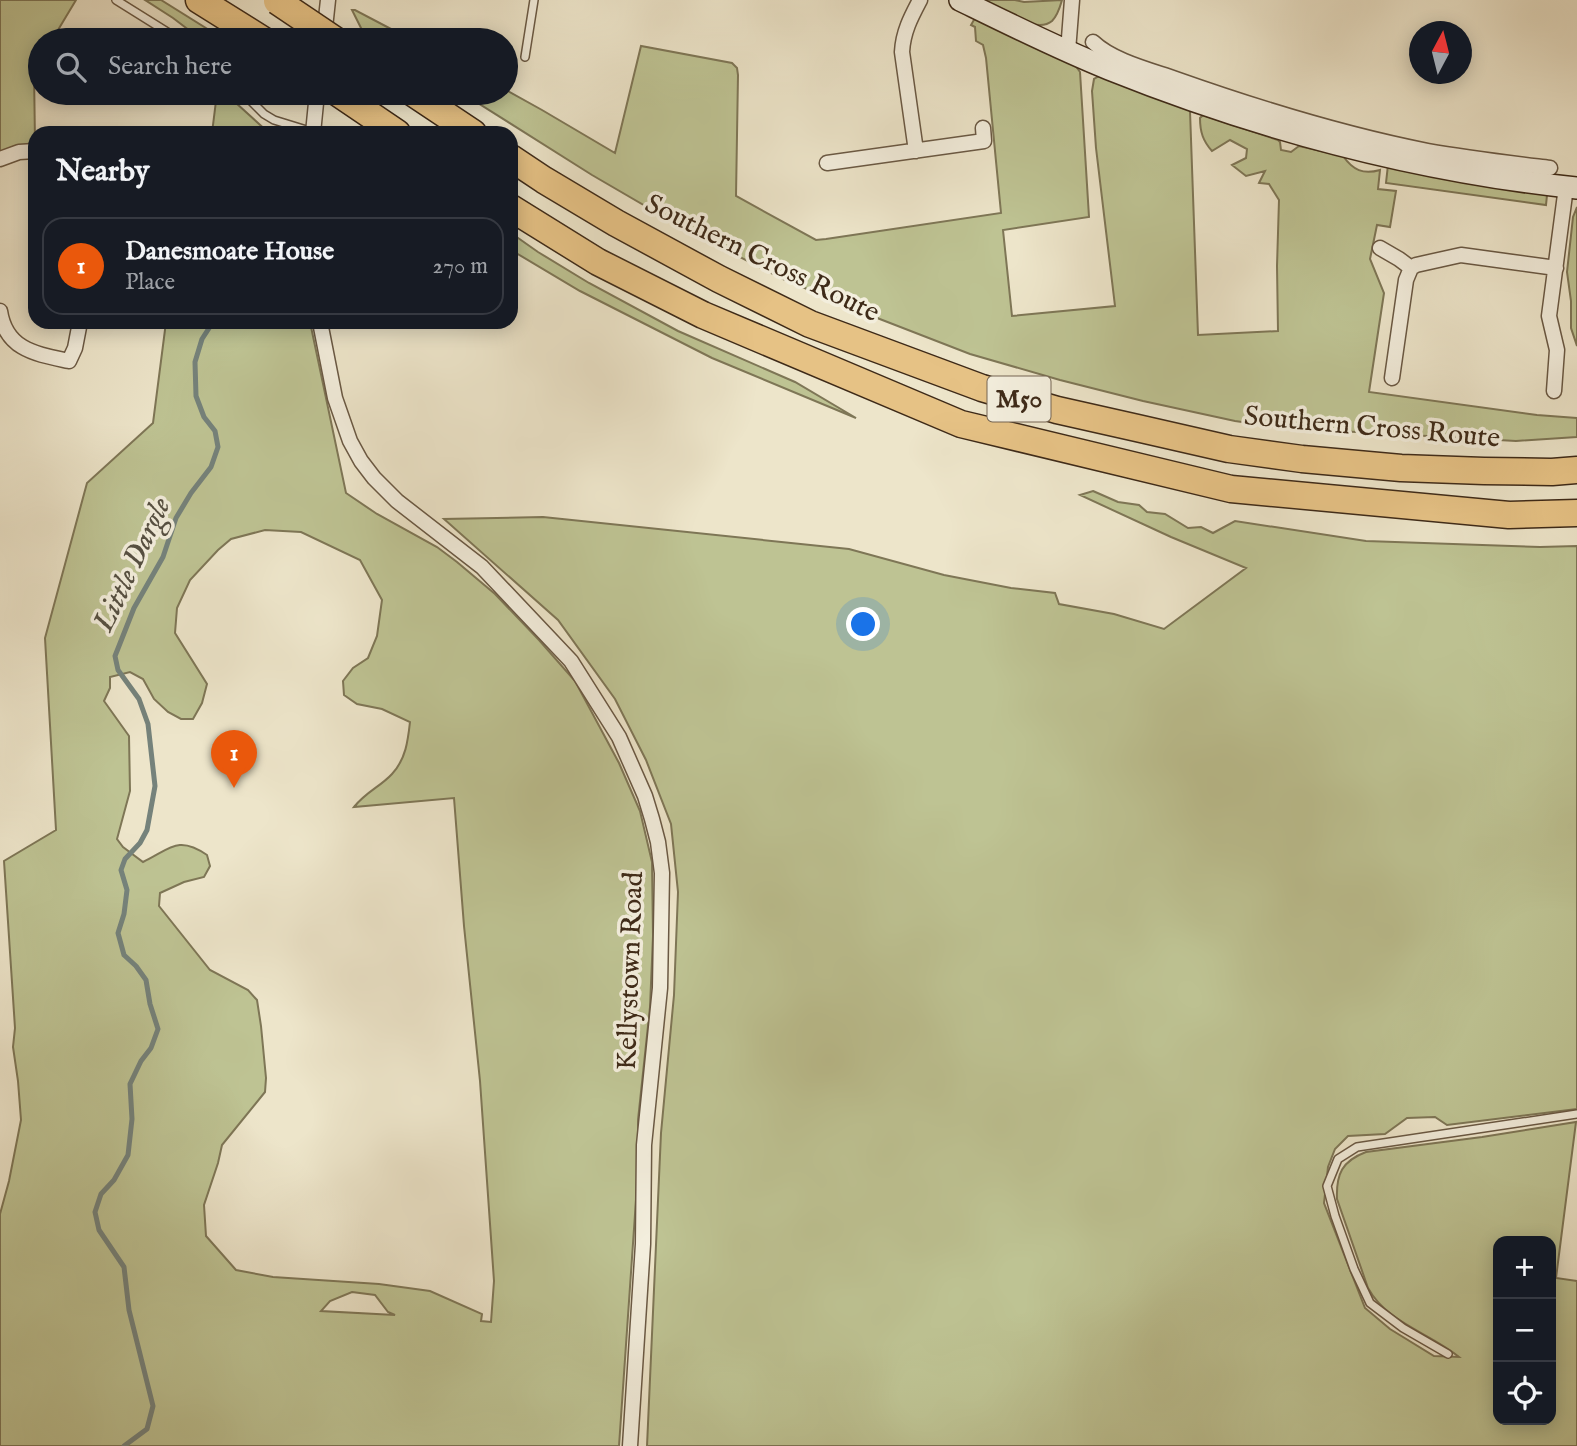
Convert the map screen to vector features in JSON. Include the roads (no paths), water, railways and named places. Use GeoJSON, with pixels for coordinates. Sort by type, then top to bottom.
{"type":"FeatureCollection","features":[{"type":"Feature","properties":{"kind":"highway"},"geometry":{"type":"LineString","coordinates":[[199,0],[244,28]]}},
{"type":"Feature","properties":{"kind":"highway"},"geometry":{"type":"LineString","coordinates":[[276,0],[317,28]]}},
{"type":"Feature","properties":{"kind":"highway"},"geometry":{"type":"LineString","coordinates":[[356,105],[387,126]]}},
{"type":"Feature","properties":{"kind":"highway"},"geometry":{"type":"LineString","coordinates":[[431,105],[462,126]]}},
{"type":"Feature","properties":{"kind":"highway","name":"Southern Cross Route"},"geometry":{"type":"LineString","coordinates":[[518,162],[615,223],[810,324],[982,388],[1057,410],[1229,449],[1301,459],[1401,468],[1552,472],[1577,470]]}},
{"type":"Feature","properties":{"kind":"highway","name":"M50"},"geometry":{"type":"LineString","coordinates":[[518,212],[598,262],[703,315],[961,424],[1231,489],[1509,515],[1577,513]]}},
{"type":"Feature","properties":{"kind":"street"},"geometry":{"type":"LineString","coordinates":[[325,28],[328,0]]}},
{"type":"Feature","properties":{"kind":"street"},"geometry":{"type":"LineString","coordinates":[[916,151],[902,52],[904,33],[920,0]]}},
{"type":"Feature","properties":{"kind":"street"},"geometry":{"type":"LineString","coordinates":[[960,0],[1068,51],[1305,129],[1572,188],[1549,316],[1557,350],[1554,391]]}},
{"type":"Feature","properties":{"kind":"street"},"geometry":{"type":"LineString","coordinates":[[1068,51],[1072,0]]}},
{"type":"Feature","properties":{"kind":"street"},"geometry":{"type":"LineString","coordinates":[[1093,42],[1135,72]]}},
{"type":"Feature","properties":{"kind":"street"},"geometry":{"type":"LineString","coordinates":[[314,126],[316,105]]}},
{"type":"Feature","properties":{"kind":"street"},"geometry":{"type":"LineString","coordinates":[[827,163],[984,141],[983,128]]}},
{"type":"Feature","properties":{"kind":"street"},"geometry":{"type":"LineString","coordinates":[[0,159],[28,151]]}},
{"type":"Feature","properties":{"kind":"street"},"geometry":{"type":"LineString","coordinates":[[1469,165],[1550,168]]}},
{"type":"Feature","properties":{"kind":"street"},"geometry":{"type":"LineString","coordinates":[[1380,248],[1411,268]]}},
{"type":"Feature","properties":{"kind":"street"},"geometry":{"type":"LineString","coordinates":[[1392,378],[1406,280],[1411,268],[1461,255],[1556,268]]}},
{"type":"Feature","properties":{"kind":"street"},"geometry":{"type":"LineString","coordinates":[[0,311],[2,326],[13,341],[34,353],[69,361],[79,329]]}},
{"type":"Feature","properties":{"kind":"street","name":"Kellystown Road"},"geometry":{"type":"LineString","coordinates":[[321,329],[335,398],[350,441],[361,461],[397,501],[482,568],[571,661],[619,737],[652,818],[662,873],[660,988],[645,1145],[643,1244],[630,1446]]}},
{"type":"Feature","properties":{"kind":"lane"},"geometry":{"type":"LineString","coordinates":[[116,0],[161,28]]}},
{"type":"Feature","properties":{"kind":"lane"},"geometry":{"type":"LineString","coordinates":[[525,57],[534,0]]}},
{"type":"Feature","properties":{"kind":"lane"},"geometry":{"type":"LineString","coordinates":[[255,105],[274,120],[290,126]]}},
{"type":"Feature","properties":{"kind":"lane"},"geometry":{"type":"LineString","coordinates":[[1448,1354],[1403,1328],[1370,1303],[1354,1269],[1327,1186],[1338,1159],[1357,1147],[1577,1114]]}},
{"type":"Feature","properties":{"kind":"waterway","name":"Little Dargle"},"geometry":{"type":"LineString","coordinates":[[124,1446],[147,1429],[153,1406],[129,1310],[124,1267],[99,1230],[95,1212],[101,1194],[114,1180],[128,1155],[132,1119],[130,1084],[151,1048],[158,1029],[146,980],[124,955],[118,933],[127,890],[121,870],[125,859],[140,843],[147,830],[155,786],[148,724],[139,699],[118,670],[115,656],[134,608],[163,557],[176,518],[211,467],[218,447],[215,431],[204,417],[196,396],[195,362],[202,339],[208,329]]}},
{"type":"Feature","properties":{"kind":"place","name":"Danesmoate House"},"geometry":{"type":"Point","coordinates":[234,788]}}]}
